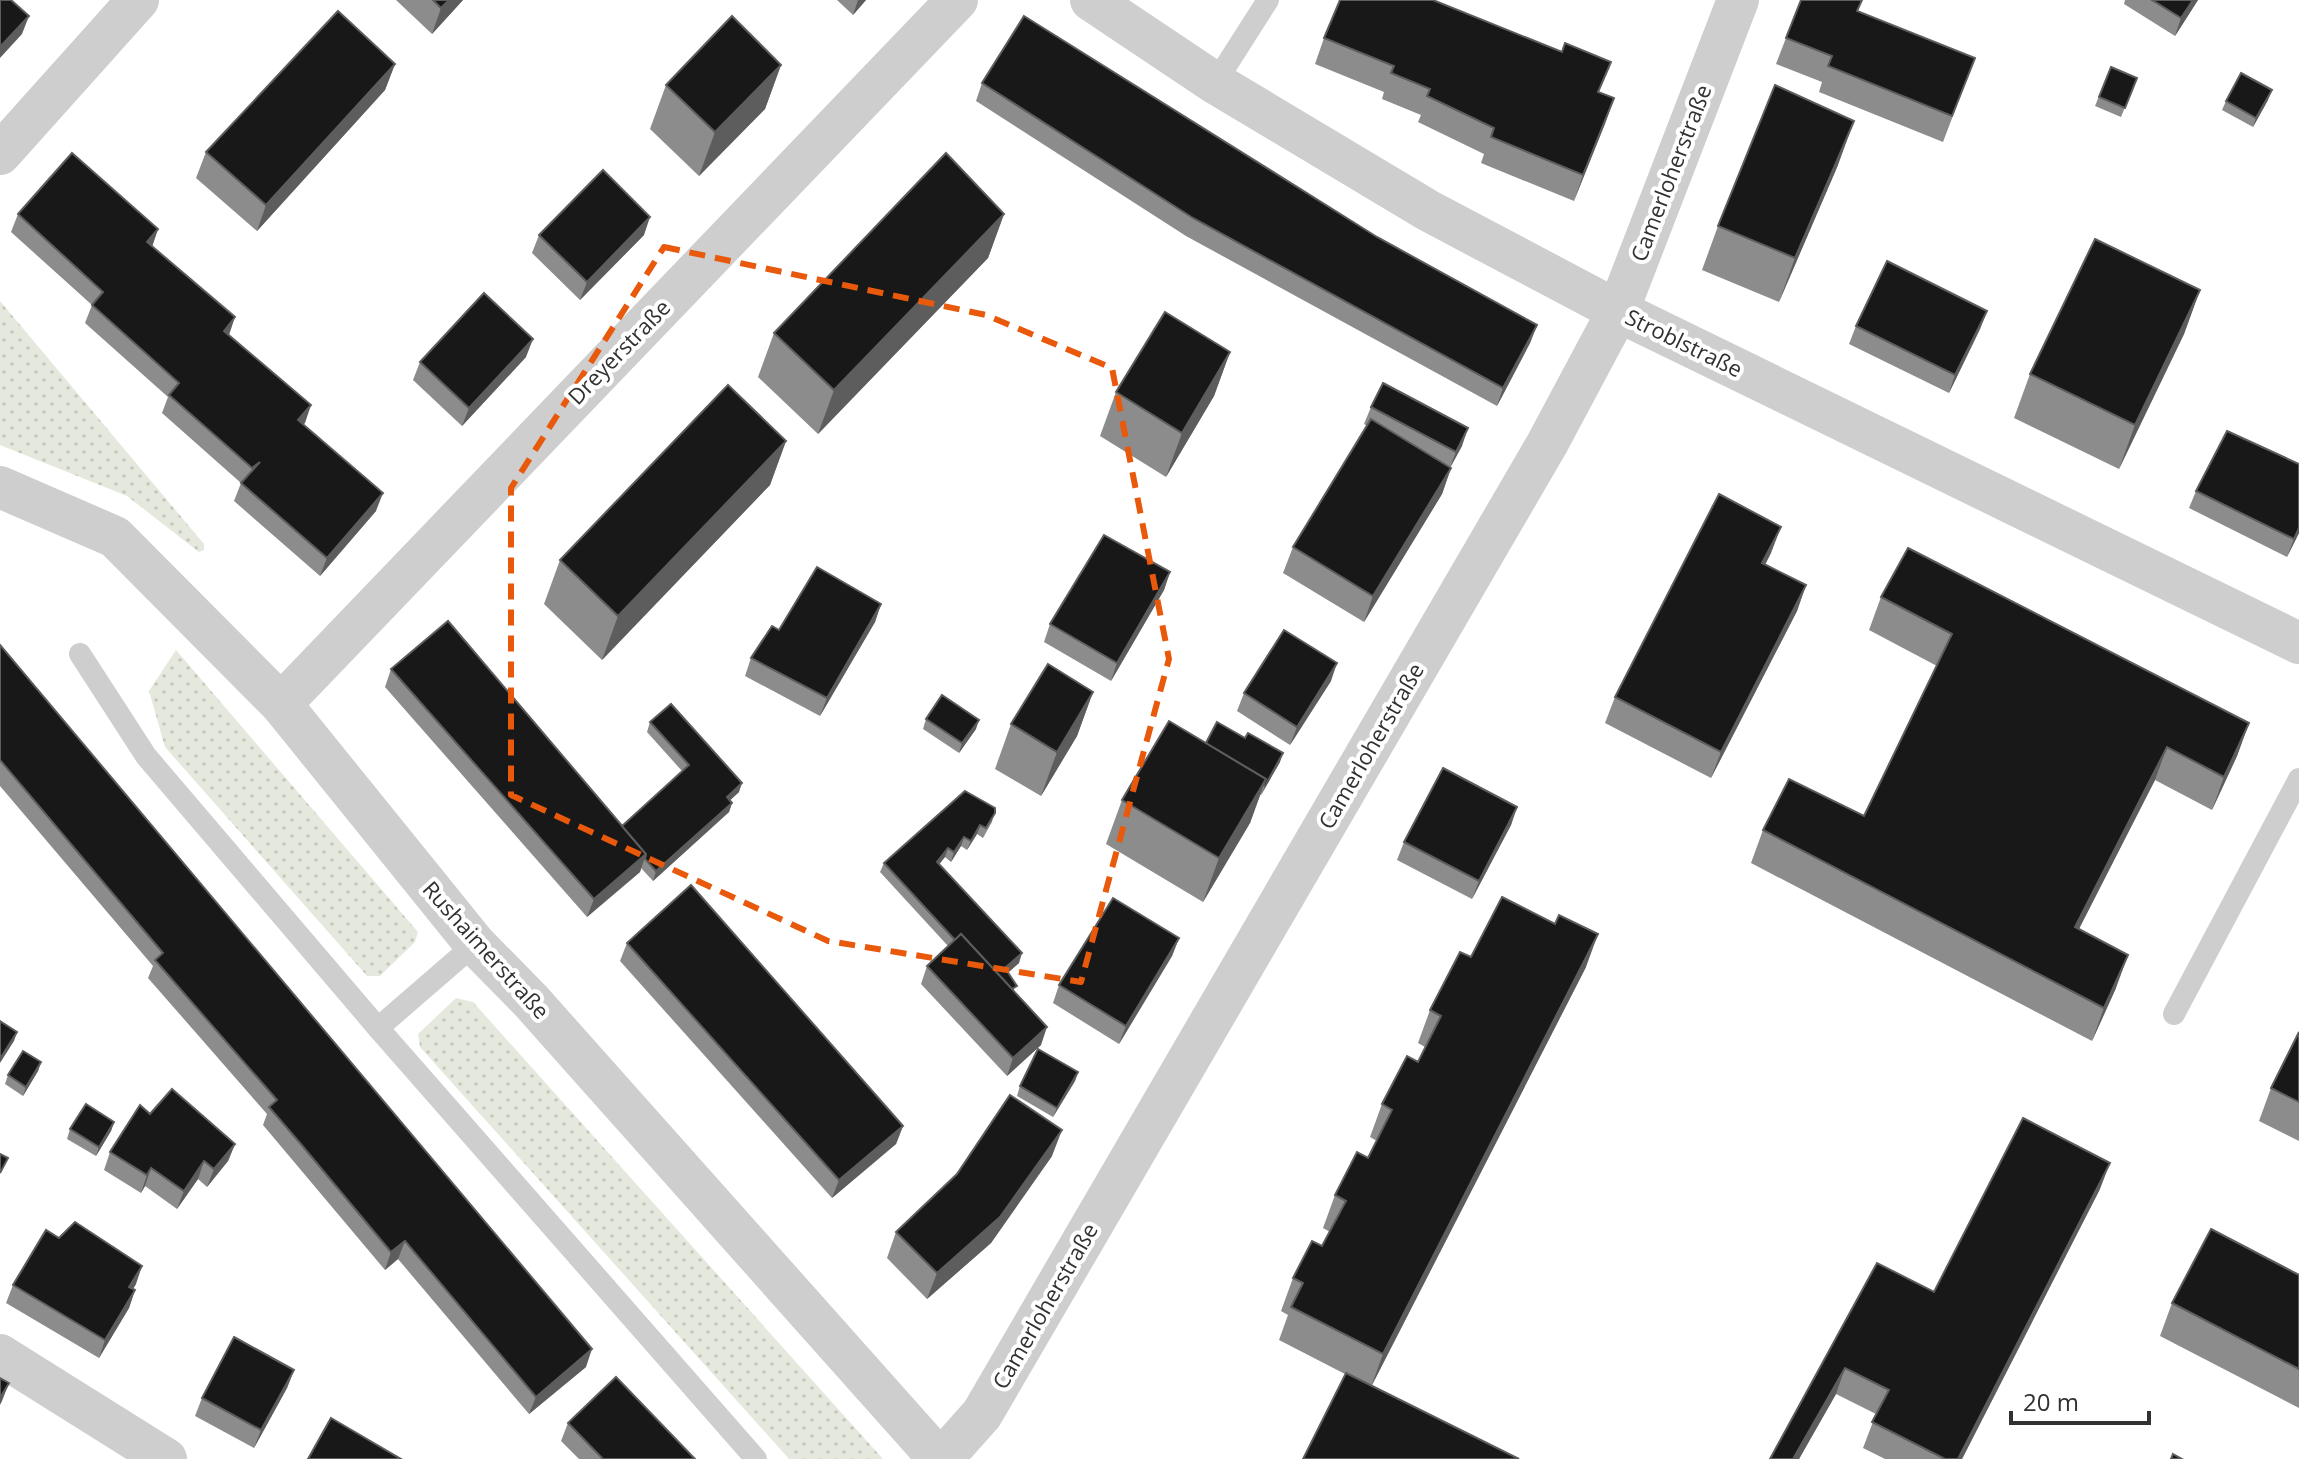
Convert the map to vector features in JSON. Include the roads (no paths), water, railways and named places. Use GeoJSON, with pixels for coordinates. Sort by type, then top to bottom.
{"type":"FeatureCollection","features":[{"type":"Feature","properties":{"kind":"street"},"geometry":{"type":"LineString","coordinates":[[0,154],[138,0]]}},
{"type":"Feature","properties":{"kind":"street","name":"Dreyerstraße"},"geometry":{"type":"LineString","coordinates":[[281,704],[957,0]]}},
{"type":"Feature","properties":{"kind":"street","name":"Stroblstraße"},"geometry":{"type":"LineString","coordinates":[[1091,0],[1215,83],[1429,211],[1618,311],[2299,643]]}},
{"type":"Feature","properties":{"kind":"street","name":"Camerloherstraße"},"geometry":{"type":"LineString","coordinates":[[940,1459],[982,1414],[1531,472],[1618,311],[1738,0]]}},
{"type":"Feature","properties":{"kind":"street","name":"Rushaimerstraße"},"geometry":{"type":"LineString","coordinates":[[0,487],[115,537],[281,704],[475,944],[531,1001],[940,1459]]}},
{"type":"Feature","properties":{"kind":"street"},"geometry":{"type":"LineString","coordinates":[[0,1355],[166,1459]]}},
{"type":"Feature","properties":{"kind":"lane"},"geometry":{"type":"LineString","coordinates":[[1215,83],[1268,0]]}},
{"type":"Feature","properties":{"kind":"lane"},"geometry":{"type":"LineString","coordinates":[[80,654],[146,756],[378,1028],[756,1459]]}},
{"type":"Feature","properties":{"kind":"lane"},"geometry":{"type":"LineString","coordinates":[[2174,1014],[2299,779]]}},
{"type":"Feature","properties":{"kind":"lane"},"geometry":{"type":"LineString","coordinates":[[378,1028],[475,944]]}}]}
